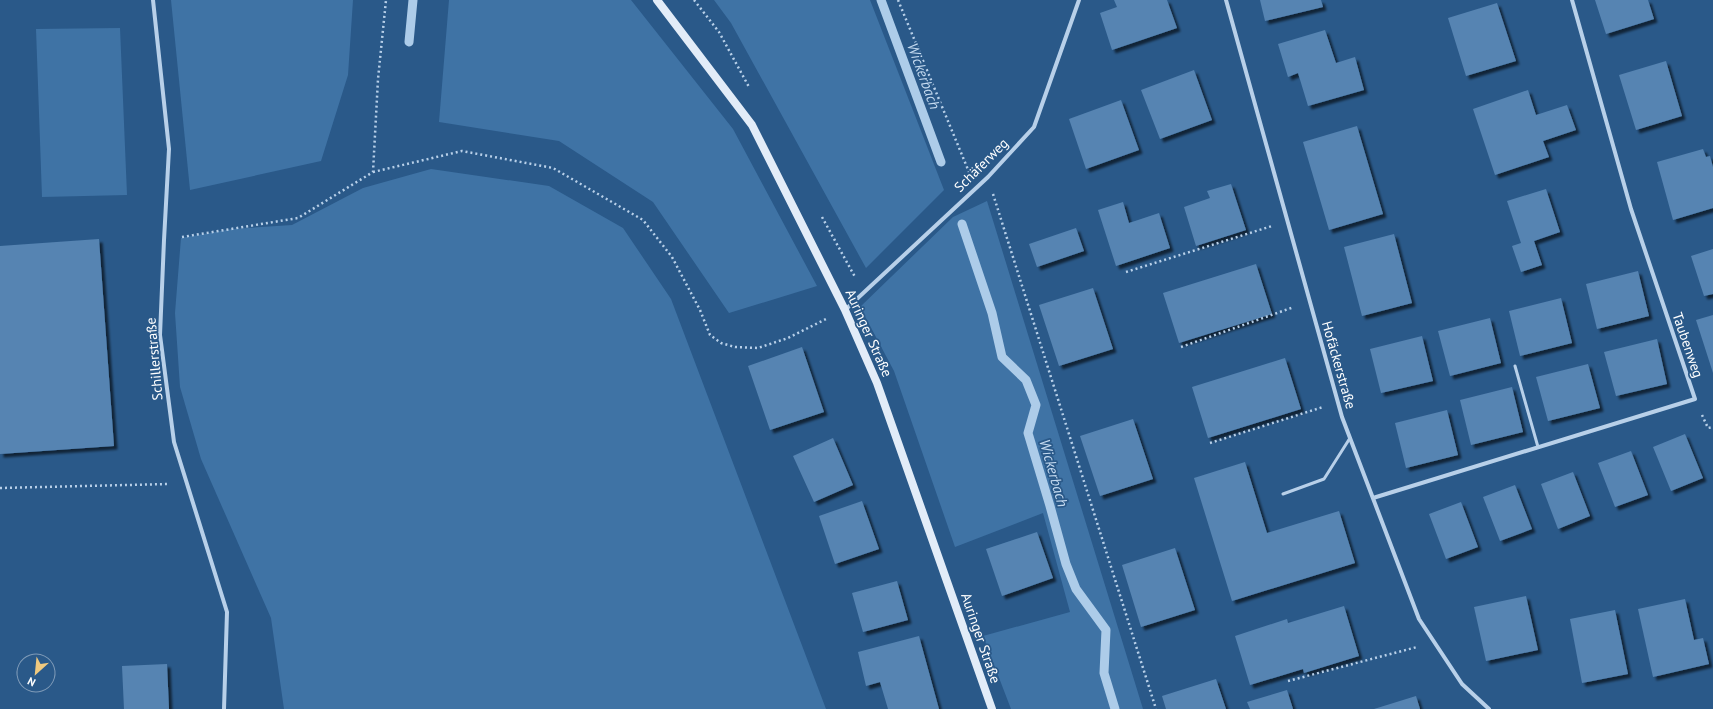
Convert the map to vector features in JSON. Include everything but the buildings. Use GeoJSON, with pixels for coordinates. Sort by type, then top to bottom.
{"type":"FeatureCollection","features":[{"type":"Feature","properties":{"kind":"street","name":"Schillerstraße"},"geometry":{"type":"LineString","coordinates":[[153,0],[169,149],[160,335],[174,442],[227,612],[224,709]]}},
{"type":"Feature","properties":{"kind":"street","name":"Auringer Straße"},"geometry":{"type":"LineString","coordinates":[[657,0],[752,125],[845,310],[877,383],[992,709]]}},
{"type":"Feature","properties":{"kind":"street","name":"Schäferweg"},"geometry":{"type":"LineString","coordinates":[[845,310],[988,177],[1034,127],[1079,0]]}},
{"type":"Feature","properties":{"kind":"street","name":"Hofäckerstraße"},"geometry":{"type":"LineString","coordinates":[[1226,0],[1338,402],[1350,438],[1420,619],[1462,684],[1489,709]]}},
{"type":"Feature","properties":{"kind":"street","name":"Taubenweg"},"geometry":{"type":"LineString","coordinates":[[1373,498],[1695,399],[1631,208],[1572,0]]}},
{"type":"Feature","properties":{"kind":"lane"},"geometry":{"type":"LineString","coordinates":[[1515,366],[1538,447]]}},
{"type":"Feature","properties":{"kind":"lane"},"geometry":{"type":"LineString","coordinates":[[1283,494],[1324,479],[1350,438]]}},
{"type":"Feature","properties":{"kind":"path"},"geometry":{"type":"LineString","coordinates":[[373,172],[378,79],[386,0]]}},
{"type":"Feature","properties":{"kind":"path"},"geometry":{"type":"LineString","coordinates":[[898,0],[975,188]]}},
{"type":"Feature","properties":{"kind":"path"},"geometry":{"type":"LineString","coordinates":[[164,240],[298,218],[373,172],[462,151],[553,168],[643,220],[672,257],[700,310],[710,335],[721,343],[735,347],[758,348],[788,338],[845,310]]}},
{"type":"Feature","properties":{"kind":"path"},"geometry":{"type":"LineString","coordinates":[[988,177],[1156,709]]}},
{"type":"Feature","properties":{"kind":"path"},"geometry":{"type":"LineString","coordinates":[[1126,272],[1288,221]]}},
{"type":"Feature","properties":{"kind":"path"},"geometry":{"type":"LineString","coordinates":[[1181,347],[1310,301]]}},
{"type":"Feature","properties":{"kind":"path"},"geometry":{"type":"LineString","coordinates":[[1210,442],[1338,402]]}},
{"type":"Feature","properties":{"kind":"path"},"geometry":{"type":"LineString","coordinates":[[1708,428],[1713,427]]}},
{"type":"Feature","properties":{"kind":"path"},"geometry":{"type":"LineString","coordinates":[[0,488],[187,483]]}},
{"type":"Feature","properties":{"kind":"path"},"geometry":{"type":"LineString","coordinates":[[1288,682],[1435,642]]}},
{"type":"Feature","properties":{"kind":"shaded area"},"geometry":{"type":"Polygon","coordinates":[[[171,0],[353,0],[348,75],[321,161],[190,190],[171,0]]]}},
{"type":"Feature","properties":{"kind":"shaded area"},"geometry":{"type":"Polygon","coordinates":[[[449,0],[631,0],[733,129],[817,286],[729,313],[653,202],[559,141],[439,122],[449,0]]]}},
{"type":"Feature","properties":{"kind":"shaded area"},"geometry":{"type":"Polygon","coordinates":[[[714,0],[870,0],[944,190],[866,268],[731,23],[714,0]]]}},
{"type":"Feature","properties":{"kind":"shaded area"},"geometry":{"type":"Polygon","coordinates":[[[120,28],[127,195],[42,197],[36,29],[120,28]]]}},
{"type":"Feature","properties":{"kind":"shaded area"},"geometry":{"type":"Polygon","coordinates":[[[431,169],[549,186],[623,228],[671,299],[826,709],[284,709],[271,618],[201,459],[180,387],[175,313],[181,238],[232,229],[292,225],[363,188],[431,169]]]}},
{"type":"Feature","properties":{"kind":"shaded area"},"geometry":{"type":"Polygon","coordinates":[[[987,201],[1143,709],[1011,709],[983,636],[1070,612],[1043,513],[955,547],[894,371],[860,307],[953,217],[987,201]]]}},
{"type":"Feature","properties":{"kind":"waterway"},"geometry":{"type":"LineString","coordinates":[[409,42],[413,0]]}},
{"type":"Feature","properties":{"kind":"waterway","name":"Wickerbach"},"geometry":{"type":"LineString","coordinates":[[881,0],[941,162]]}},
{"type":"Feature","properties":{"kind":"waterway","name":"Wickerbach"},"geometry":{"type":"LineString","coordinates":[[962,224],[992,313],[1002,357],[1026,380],[1036,405],[1028,433],[1066,564],[1076,589],[1106,630],[1104,673],[1115,709]]}}]}
